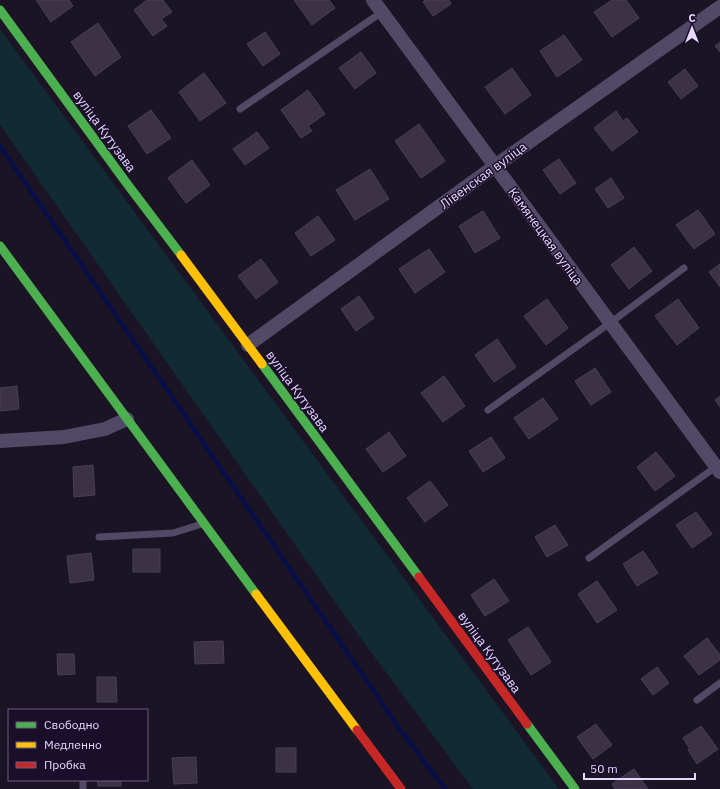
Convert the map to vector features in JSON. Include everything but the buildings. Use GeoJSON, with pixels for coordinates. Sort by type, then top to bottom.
{"type":"FeatureCollection","features":[{"type":"Feature","properties":{"kind":"street","name":"Камянецкая вуліца"},"geometry":{"type":"LineString","coordinates":[[373,0],[610,323],[719,468]]}},
{"type":"Feature","properties":{"kind":"street","name":"Лівенская вуліца"},"geometry":{"type":"LineString","coordinates":[[248,345],[495,166],[720,7]]}},
{"type":"Feature","properties":{"kind":"street","name":"вуліца Кутузава"},"geometry":{"type":"LineString","coordinates":[[0,10],[575,789]]}},
{"type":"Feature","properties":{"kind":"street"},"geometry":{"type":"LineString","coordinates":[[0,246],[399,788]]}},
{"type":"Feature","properties":{"kind":"street"},"geometry":{"type":"LineString","coordinates":[[0,441],[64,436],[105,429],[127,419]]}},
{"type":"Feature","properties":{"kind":"lane"},"geometry":{"type":"LineString","coordinates":[[240,109],[382,12]]}},
{"type":"Feature","properties":{"kind":"lane"},"geometry":{"type":"LineString","coordinates":[[488,410],[684,268]]}},
{"type":"Feature","properties":{"kind":"lane"},"geometry":{"type":"LineString","coordinates":[[589,558],[719,468]]}},
{"type":"Feature","properties":{"kind":"lane"},"geometry":{"type":"LineString","coordinates":[[99,537],[173,533],[204,523]]}},
{"type":"Feature","properties":{"kind":"lane"},"geometry":{"type":"LineString","coordinates":[[697,700],[720,683]]}},
{"type":"Feature","properties":{"kind":"shaded area"},"geometry":{"type":"Polygon","coordinates":[[[0,29],[559,789],[473,789],[359,636],[0,125],[0,29]]]}},
{"type":"Feature","properties":{"kind":"waterway"},"geometry":{"type":"LineString","coordinates":[[0,146],[399,728],[445,789]]}},
{"type":"Feature","properties":{"kind":"traffic: fast"},"geometry":{"type":"LineString","coordinates":[[0,10],[181,255]]}},
{"type":"Feature","properties":{"kind":"traffic: fast"},"geometry":{"type":"LineString","coordinates":[[0,246],[256,594]]}},
{"type":"Feature","properties":{"kind":"traffic: fast"},"geometry":{"type":"LineString","coordinates":[[262,364],[419,577]]}},
{"type":"Feature","properties":{"kind":"traffic: fast"},"geometry":{"type":"LineString","coordinates":[[527,724],[575,789]]}},
{"type":"Feature","properties":{"kind":"traffic: slow"},"geometry":{"type":"LineString","coordinates":[[181,255],[262,364]]}},
{"type":"Feature","properties":{"kind":"traffic: slow"},"geometry":{"type":"LineString","coordinates":[[256,594],[357,730]]}},
{"type":"Feature","properties":{"kind":"traffic: jam"},"geometry":{"type":"LineString","coordinates":[[419,577],[527,724]]}},
{"type":"Feature","properties":{"kind":"traffic: jam"},"geometry":{"type":"LineString","coordinates":[[357,730],[401,789]]}}]}
